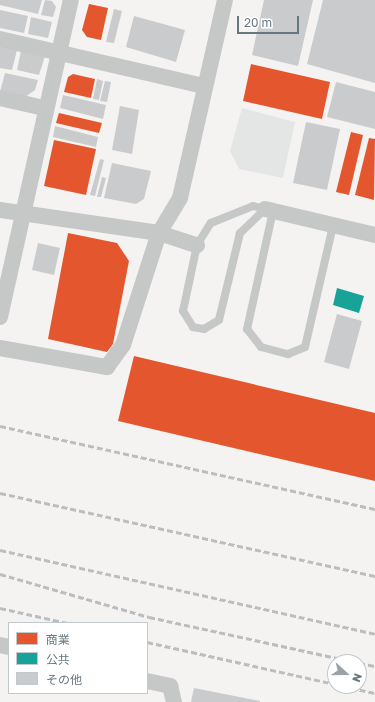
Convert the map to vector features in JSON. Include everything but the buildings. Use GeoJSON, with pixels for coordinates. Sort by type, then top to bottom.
{"type":"FeatureCollection","features":[{"type":"Feature","properties":{"kind":"street"},"geometry":{"type":"LineString","coordinates":[[0,317],[44,108],[71,0]]}},
{"type":"Feature","properties":{"kind":"street"},"geometry":{"type":"LineString","coordinates":[[0,348],[107,367],[123,345],[159,233],[180,198],[204,86],[225,0]]}},
{"type":"Feature","properties":{"kind":"street"},"geometry":{"type":"LineString","coordinates":[[0,39],[58,51],[204,86]]}},
{"type":"Feature","properties":{"kind":"street"},"geometry":{"type":"LineString","coordinates":[[0,98],[44,108]]}},
{"type":"Feature","properties":{"kind":"street"},"geometry":{"type":"LineString","coordinates":[[0,210],[159,233],[197,245]]}},
{"type":"Feature","properties":{"kind":"street"},"geometry":{"type":"LineString","coordinates":[[269,210],[375,236]]}},
{"type":"Feature","properties":{"kind":"street"},"geometry":{"type":"LineString","coordinates":[[148,681],[170,686],[174,702]]}},
{"type":"Feature","properties":{"kind":"lane"},"geometry":{"type":"LineString","coordinates":[[253,206],[269,210],[240,233],[219,320],[204,329],[193,326],[183,311],[197,245],[212,223],[253,206]]}},
{"type":"Feature","properties":{"kind":"lane"},"geometry":{"type":"LineString","coordinates":[[269,210],[247,329],[261,347],[288,354],[305,346],[334,226]]}},
{"type":"Feature","properties":{"kind":"shaded area"},"geometry":{"type":"Polygon","coordinates":[[[242,108],[295,122],[283,178],[239,169],[230,151],[242,108]]]}},
{"type":"Feature","properties":{"kind":"railway"},"geometry":{"type":"LineString","coordinates":[[0,426],[375,509]]}},
{"type":"Feature","properties":{"kind":"railway"},"geometry":{"type":"LineString","coordinates":[[0,493],[375,576]]}},
{"type":"Feature","properties":{"kind":"railway"},"geometry":{"type":"LineString","coordinates":[[0,550],[375,634]]}},
{"type":"Feature","properties":{"kind":"railway"},"geometry":{"type":"LineString","coordinates":[[0,574],[149,617],[327,656]]}},
{"type":"Feature","properties":{"kind":"railway"},"geometry":{"type":"LineString","coordinates":[[0,608],[63,622]]}},
{"type":"Feature","properties":{"kind":"railway"},"geometry":{"type":"LineString","coordinates":[[148,642],[327,682]]}},
{"type":"Feature","properties":{"kind":"railway"},"geometry":{"type":"LineString","coordinates":[[367,664],[375,666]]}},
{"type":"Feature","properties":{"kind":"railway"},"geometry":{"type":"LineString","coordinates":[[367,691],[375,693]]}}]}
